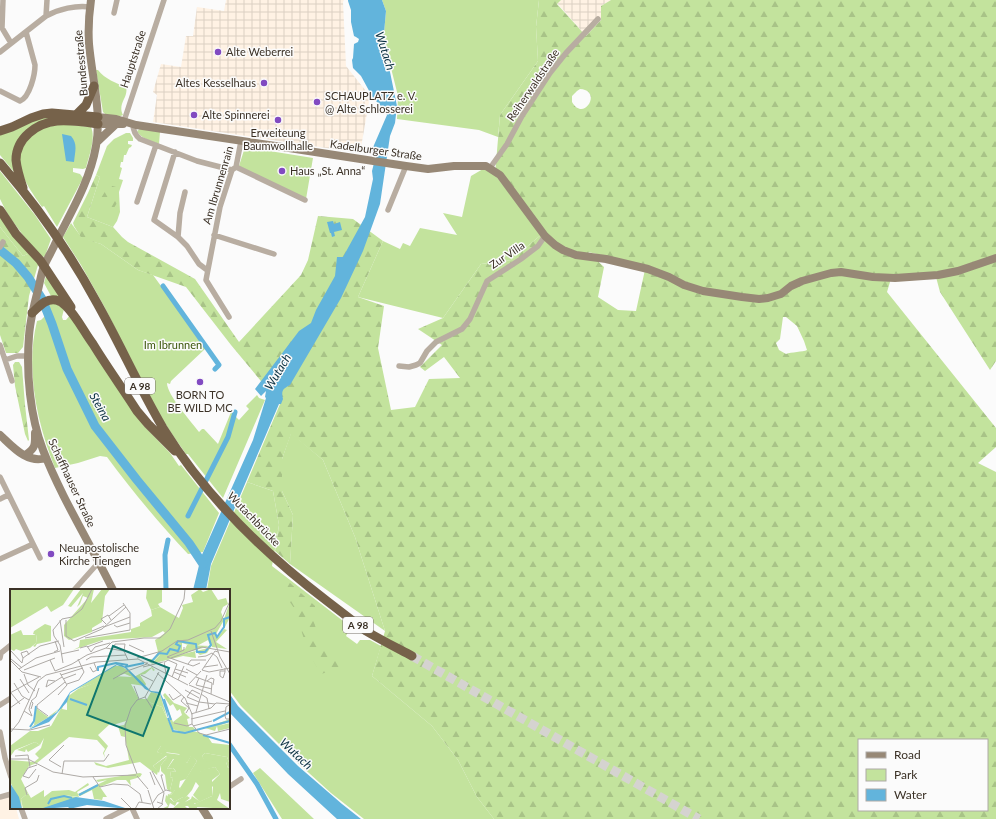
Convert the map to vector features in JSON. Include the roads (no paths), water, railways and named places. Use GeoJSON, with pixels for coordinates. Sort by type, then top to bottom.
{"type":"FeatureCollection","features":[{"type":"Feature","properties":{"kind":"highway"},"geometry":{"type":"LineString","coordinates":[[76,115],[86,104],[94,86]]}},
{"type":"Feature","properties":{"kind":"highway"},"geometry":{"type":"LineString","coordinates":[[0,131],[43,114],[52,113],[76,115],[98,120]]}},
{"type":"Feature","properties":{"kind":"highway"},"geometry":{"type":"LineString","coordinates":[[26,195],[17,168],[16,159],[18,150],[26,136],[40,125],[57,121],[98,120]]}},
{"type":"Feature","properties":{"kind":"highway","name":"A 98"},"geometry":{"type":"LineString","coordinates":[[0,163],[26,195],[73,263],[96,302],[140,386],[164,428],[187,463]]}},
{"type":"Feature","properties":{"kind":"highway"},"geometry":{"type":"LineString","coordinates":[[0,210],[16,234],[40,260],[112,369],[128,397]]}},
{"type":"Feature","properties":{"kind":"highway"},"geometry":{"type":"LineString","coordinates":[[34,310],[45,302],[54,300],[62,303],[70,310],[137,411],[187,463]]}},
{"type":"Feature","properties":{"kind":"highway","name":"Wutachbrücke"},"geometry":{"type":"LineString","coordinates":[[187,463],[240,525],[261,546],[308,587],[367,631],[412,656]]}},
{"type":"Feature","properties":{"kind":"main road","name":"Bundesstraße"},"geometry":{"type":"LineString","coordinates":[[44,267],[86,181],[92,163],[96,142],[98,120],[89,39],[90,3]]}},
{"type":"Feature","properties":{"kind":"main road","name":"Kadelburger Straße"},"geometry":{"type":"LineString","coordinates":[[98,120],[109,118],[121,124],[133,124],[428,169],[454,166],[486,166],[490,168]]}},
{"type":"Feature","properties":{"kind":"main road"},"geometry":{"type":"LineString","coordinates":[[96,142],[121,124]]}},
{"type":"Feature","properties":{"kind":"main road"},"geometry":{"type":"LineString","coordinates":[[490,168],[500,175],[545,236],[563,250],[576,255],[606,259],[648,269],[669,277],[684,285],[703,290],[759,299],[781,294],[791,286],[802,281],[831,273],[841,272],[873,277],[895,278],[938,275],[958,271],[996,258]]}},
{"type":"Feature","properties":{"kind":"main road","name":"Schaffhauser Straße"},"geometry":{"type":"LineString","coordinates":[[44,267],[29,335],[29,386],[36,424],[46,458],[66,501],[112,589]]}},
{"type":"Feature","properties":{"kind":"main road"},"geometry":{"type":"LineString","coordinates":[[25,454],[32,450],[35,446],[36,424]]}},
{"type":"Feature","properties":{"kind":"main road"},"geometry":{"type":"LineString","coordinates":[[0,435],[33,459],[38,460],[46,458]]}},
{"type":"Feature","properties":{"kind":"main road"},"geometry":{"type":"LineString","coordinates":[[25,454],[43,449]]}},
{"type":"Feature","properties":{"kind":"main road"},"geometry":{"type":"LineString","coordinates":[[203,809],[209,819]]}},
{"type":"Feature","properties":{"kind":"street"},"geometry":{"type":"LineString","coordinates":[[2,0],[2,28],[11,43]]}},
{"type":"Feature","properties":{"kind":"street"},"geometry":{"type":"LineString","coordinates":[[46,16],[47,0]]}},
{"type":"Feature","properties":{"kind":"street"},"geometry":{"type":"LineString","coordinates":[[114,13],[117,0]]}},
{"type":"Feature","properties":{"kind":"street","name":"Hauptstraße"},"geometry":{"type":"LineString","coordinates":[[121,124],[164,0]]}},
{"type":"Feature","properties":{"kind":"street"},"geometry":{"type":"LineString","coordinates":[[0,52],[53,12],[83,6],[90,3]]}},
{"type":"Feature","properties":{"kind":"street","name":"Reiherwaldstraße"},"geometry":{"type":"LineString","coordinates":[[490,168],[507,144],[522,116],[550,73],[566,53],[598,19]]}},
{"type":"Feature","properties":{"kind":"street"},"geometry":{"type":"LineString","coordinates":[[0,91],[20,100],[24,99],[27,94],[35,71],[35,65],[26,32]]}},
{"type":"Feature","properties":{"kind":"street"},"geometry":{"type":"LineString","coordinates":[[133,124],[133,129],[140,139],[197,161],[234,168],[305,200]]}},
{"type":"Feature","properties":{"kind":"street","name":"Am Ibrunnenrain"},"geometry":{"type":"LineString","coordinates":[[229,317],[206,280],[220,207],[234,168],[241,141]]}},
{"type":"Feature","properties":{"kind":"street"},"geometry":{"type":"LineString","coordinates":[[138,202],[156,145]]}},
{"type":"Feature","properties":{"kind":"street"},"geometry":{"type":"LineString","coordinates":[[175,152],[154,220],[178,237],[187,246],[199,264],[207,270]]}},
{"type":"Feature","properties":{"kind":"street"},"geometry":{"type":"LineString","coordinates":[[388,210],[406,166]]}},
{"type":"Feature","properties":{"kind":"street"},"geometry":{"type":"LineString","coordinates":[[178,237],[180,213],[185,192]]}},
{"type":"Feature","properties":{"kind":"street","name":"Am Ibrunnenrain"},"geometry":{"type":"LineString","coordinates":[[214,235],[274,254]]}},
{"type":"Feature","properties":{"kind":"street","name":"Zur Villa"},"geometry":{"type":"LineString","coordinates":[[399,366],[409,367],[420,363],[427,350],[436,342],[462,329],[470,319],[486,281],[521,259],[538,246],[545,236]]}},
{"type":"Feature","properties":{"kind":"street"},"geometry":{"type":"LineString","coordinates":[[0,345],[12,381]]}},
{"type":"Feature","properties":{"kind":"street"},"geometry":{"type":"LineString","coordinates":[[5,360],[16,356],[28,356]]}},
{"type":"Feature","properties":{"kind":"street"},"geometry":{"type":"LineString","coordinates":[[0,477],[40,558]]}},
{"type":"Feature","properties":{"kind":"street"},"geometry":{"type":"LineString","coordinates":[[0,499],[8,495]]}},
{"type":"Feature","properties":{"kind":"street"},"geometry":{"type":"LineString","coordinates":[[0,559],[33,544]]}},
{"type":"Feature","properties":{"kind":"street"},"geometry":{"type":"LineString","coordinates":[[75,589],[99,562]]}},
{"type":"Feature","properties":{"kind":"street"},"geometry":{"type":"LineString","coordinates":[[0,655],[10,646]]}},
{"type":"Feature","properties":{"kind":"street"},"geometry":{"type":"LineString","coordinates":[[0,704],[10,699]]}},
{"type":"Feature","properties":{"kind":"street"},"geometry":{"type":"LineString","coordinates":[[0,732],[10,775]]}},
{"type":"Feature","properties":{"kind":"street"},"geometry":{"type":"LineString","coordinates":[[5,758],[10,755]]}},
{"type":"Feature","properties":{"kind":"street"},"geometry":{"type":"LineString","coordinates":[[230,786],[241,779]]}},
{"type":"Feature","properties":{"kind":"street"},"geometry":{"type":"LineString","coordinates":[[0,797],[10,794]]}},
{"type":"Feature","properties":{"kind":"street"},"geometry":{"type":"LineString","coordinates":[[23,809],[25,819]]}},
{"type":"Feature","properties":{"kind":"street"},"geometry":{"type":"LineString","coordinates":[[106,819],[126,809]]}},
{"type":"Feature","properties":{"kind":"street"},"geometry":{"type":"LineString","coordinates":[[132,809],[137,819]]}},
{"type":"Feature","properties":{"kind":"water","name":"Wutach"},"geometry":{"type":"Polygon","coordinates":[[[348,0],[382,0],[386,11],[382,55],[385,58],[390,72],[397,106],[395,123],[390,136],[380,204],[363,251],[341,298],[290,385],[283,390],[283,399],[281,404],[279,404],[211,564],[206,589],[193,589],[201,557],[253,440],[266,398],[266,391],[261,396],[255,389],[299,331],[311,323],[316,310],[335,276],[337,257],[343,257],[365,217],[373,179],[372,171],[375,159],[371,152],[387,115],[384,109],[373,98],[361,76],[353,68],[352,60],[354,44],[358,42],[359,39],[354,36],[351,22],[351,10],[348,0]]]}},
{"type":"Feature","properties":{"kind":"water"},"geometry":{"type":"Polygon","coordinates":[[[62,134],[71,136],[75,142],[76,148],[74,162],[66,161],[62,134]]]}},
{"type":"Feature","properties":{"kind":"water"},"geometry":{"type":"Polygon","coordinates":[[[333,221],[334,224],[340,222],[342,230],[334,232],[335,236],[332,237],[327,222],[333,221]]]}},
{"type":"Feature","properties":{"kind":"water"},"geometry":{"type":"Polygon","coordinates":[[[230,694],[238,706],[298,766],[361,819],[337,819],[288,774],[230,713],[230,694]]]}},
{"type":"Feature","properties":{"kind":"waterway","name":"Steina"},"geometry":{"type":"LineString","coordinates":[[0,250],[16,263],[28,277],[42,299],[67,369],[95,426],[189,543],[203,564]]}},
{"type":"Feature","properties":{"kind":"waterway"},"geometry":{"type":"LineString","coordinates":[[163,286],[219,365],[215,369]]}},
{"type":"Feature","properties":{"kind":"waterway"},"geometry":{"type":"LineString","coordinates":[[188,516],[228,437],[235,412]]}},
{"type":"Feature","properties":{"kind":"waterway"},"geometry":{"type":"LineString","coordinates":[[166,589],[165,555],[168,540]]}},
{"type":"Feature","properties":{"kind":"waterway"},"geometry":{"type":"LineString","coordinates":[[230,745],[257,784],[276,819]]}},
{"type":"Feature","properties":{"kind":"tunnel"},"geometry":{"type":"LineString","coordinates":[[412,656],[699,819]]}},
{"type":"Feature","properties":{"kind":"place","name":"Alte Weberrei"},"geometry":{"type":"Point","coordinates":[218,52]}},
{"type":"Feature","properties":{"kind":"place","name":"Altes Kesselhaus"},"geometry":{"type":"Point","coordinates":[264,83]}},
{"type":"Feature","properties":{"kind":"place","name":"SCHAUPLATZ e. V. @ Alte Schlosserei"},"geometry":{"type":"Point","coordinates":[317,102]}},
{"type":"Feature","properties":{"kind":"place","name":"Alte Spinnerei"},"geometry":{"type":"Point","coordinates":[194,115]}},
{"type":"Feature","properties":{"kind":"place","name":"Erweiteung Baumwollhalle"},"geometry":{"type":"Point","coordinates":[278,120]}},
{"type":"Feature","properties":{"kind":"place","name":"Haus „St. Anna“"},"geometry":{"type":"Point","coordinates":[282,171]}},
{"type":"Feature","properties":{"kind":"place","name":"BORN TO BE WILD MC"},"geometry":{"type":"Point","coordinates":[200,382]}},
{"type":"Feature","properties":{"kind":"place","name":"Neuapostolische Kirche Tiengen"},"geometry":{"type":"Point","coordinates":[51,554]}},
{"type":"Feature","properties":{"kind":"park label","name":"Im Ibrunnen"},"geometry":{"type":"Point","coordinates":[173,345]}}]}
